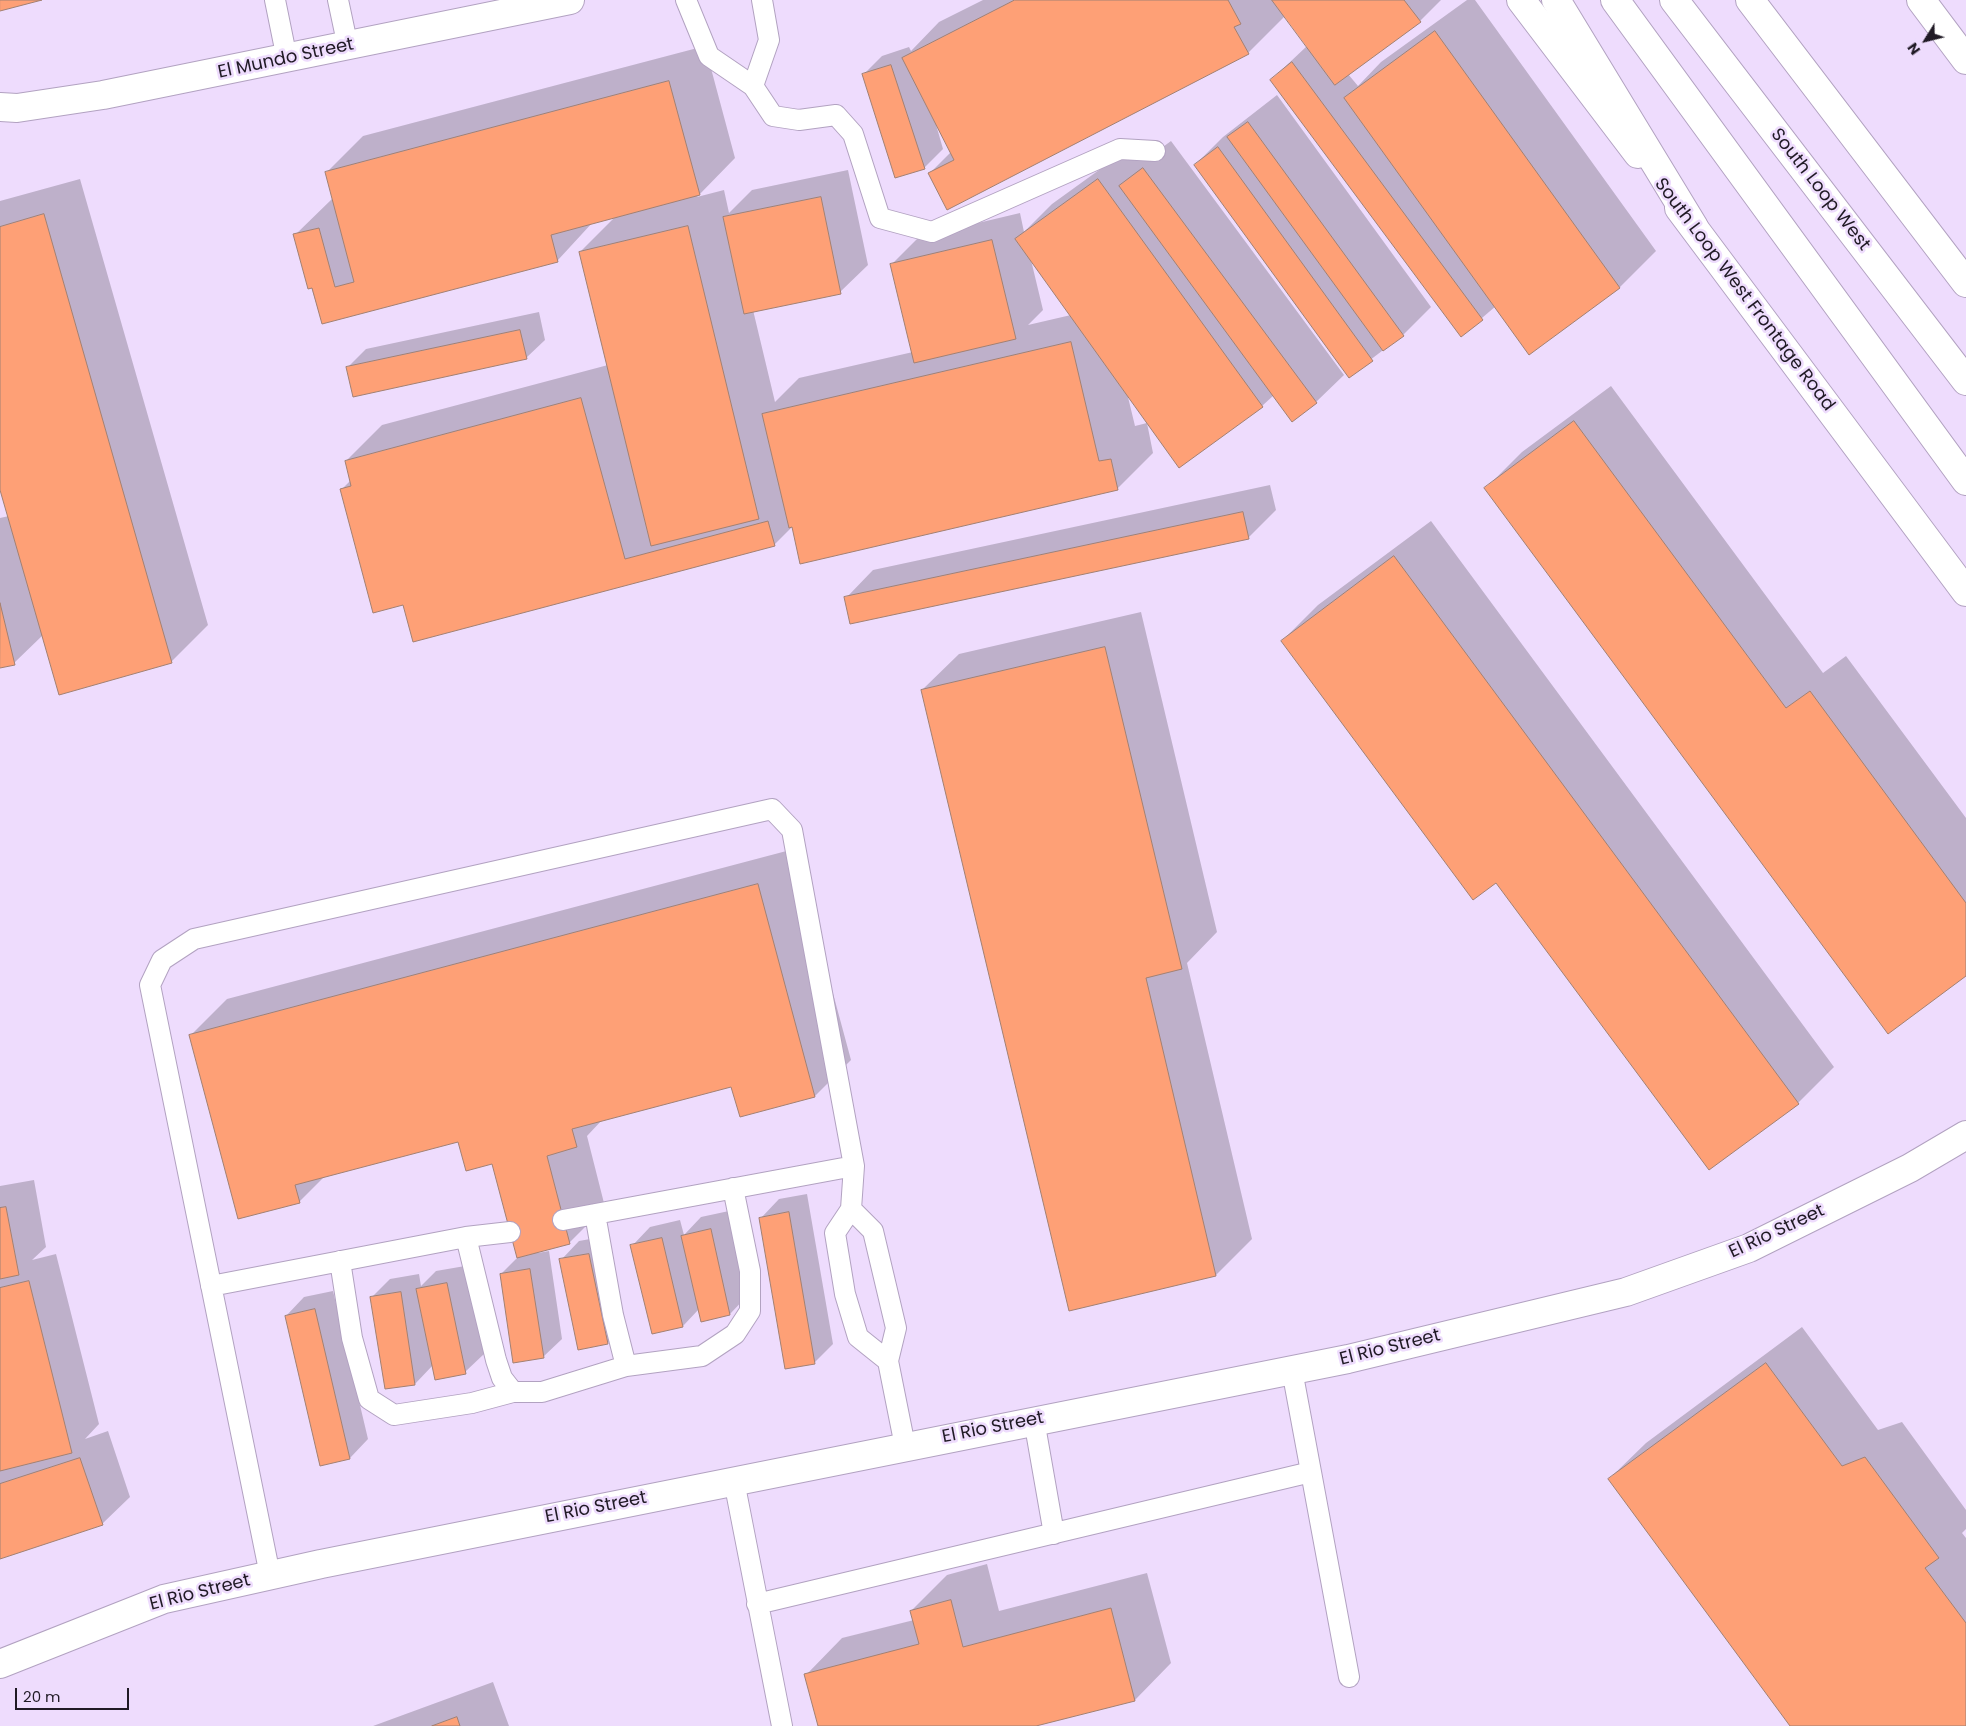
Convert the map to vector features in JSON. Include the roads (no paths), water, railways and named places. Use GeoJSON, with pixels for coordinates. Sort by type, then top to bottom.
{"type":"FeatureCollection","features":[{"type":"Feature","properties":{"kind":"main road","name":"El Mundo Street"},"geometry":{"type":"LineString","coordinates":[[0,107],[17,108],[103,96],[287,60],[570,0]]}},
{"type":"Feature","properties":{"kind":"main road","name":"South Loop West Frontage Road"},"geometry":{"type":"LineString","coordinates":[[1521,0],[1694,227],[1966,592]]}},
{"type":"Feature","properties":{"kind":"main road"},"geometry":{"type":"LineString","coordinates":[[1556,0],[1694,227]]}},
{"type":"Feature","properties":{"kind":"main road"},"geometry":{"type":"LineString","coordinates":[[1615,0],[1966,481]]}},
{"type":"Feature","properties":{"kind":"main road","name":"South Loop West"},"geometry":{"type":"LineString","coordinates":[[1674,0],[1966,380]]}},
{"type":"Feature","properties":{"kind":"main road"},"geometry":{"type":"LineString","coordinates":[[1750,0],[1966,283]]}},
{"type":"Feature","properties":{"kind":"main road"},"geometry":{"type":"LineString","coordinates":[[1921,0],[1966,60]]}},
{"type":"Feature","properties":{"kind":"main road","name":"El Rio Street"},"geometry":{"type":"LineString","coordinates":[[0,1664],[164,1598],[905,1446],[1348,1359],[1626,1292],[1749,1248],[1910,1168],[1966,1135]]}},
{"type":"Feature","properties":{"kind":"lane"},"geometry":{"type":"LineString","coordinates":[[275,0],[287,60]]}},
{"type":"Feature","properties":{"kind":"lane"},"geometry":{"type":"LineString","coordinates":[[338,0],[348,47]]}},
{"type":"Feature","properties":{"kind":"lane"},"geometry":{"type":"LineString","coordinates":[[686,0],[709,56],[753,86],[773,116],[799,120],[836,115],[854,134],[880,218],[932,232],[1120,149],[1155,151]]}},
{"type":"Feature","properties":{"kind":"lane"},"geometry":{"type":"LineString","coordinates":[[753,86],[769,40],[762,0]]}},
{"type":"Feature","properties":{"kind":"lane"},"geometry":{"type":"LineString","coordinates":[[270,1575],[150,985],[162,960],[194,939],[772,809],[792,830],[854,1166],[851,1209],[835,1234],[845,1294],[858,1337],[888,1361]]}},
{"type":"Feature","properties":{"kind":"lane"},"geometry":{"type":"LineString","coordinates":[[564,1220],[854,1166]]}},
{"type":"Feature","properties":{"kind":"lane"},"geometry":{"type":"LineString","coordinates":[[340,1261],[352,1338],[369,1399],[394,1415],[472,1403],[513,1392],[542,1392],[626,1366],[702,1356],[735,1334],[750,1311],[750,1271],[733,1188]]}},
{"type":"Feature","properties":{"kind":"lane"},"geometry":{"type":"LineString","coordinates":[[851,1209],[873,1231],[896,1328],[888,1361],[905,1446]]}},
{"type":"Feature","properties":{"kind":"lane"},"geometry":{"type":"LineString","coordinates":[[595,1214],[613,1315],[626,1366]]}},
{"type":"Feature","properties":{"kind":"lane"},"geometry":{"type":"LineString","coordinates":[[211,1286],[466,1237],[510,1232]]}},
{"type":"Feature","properties":{"kind":"lane"},"geometry":{"type":"LineString","coordinates":[[466,1237],[496,1360],[502,1378],[513,1392]]}},
{"type":"Feature","properties":{"kind":"lane"},"geometry":{"type":"LineString","coordinates":[[1292,1370],[1350,1677]]}},
{"type":"Feature","properties":{"kind":"lane"},"geometry":{"type":"LineString","coordinates":[[1034,1420],[1054,1534]]}},
{"type":"Feature","properties":{"kind":"lane"},"geometry":{"type":"LineString","coordinates":[[757,1604],[1312,1472]]}},
{"type":"Feature","properties":{"kind":"lane"},"geometry":{"type":"LineString","coordinates":[[734,1481],[782,1726]]}}]}
